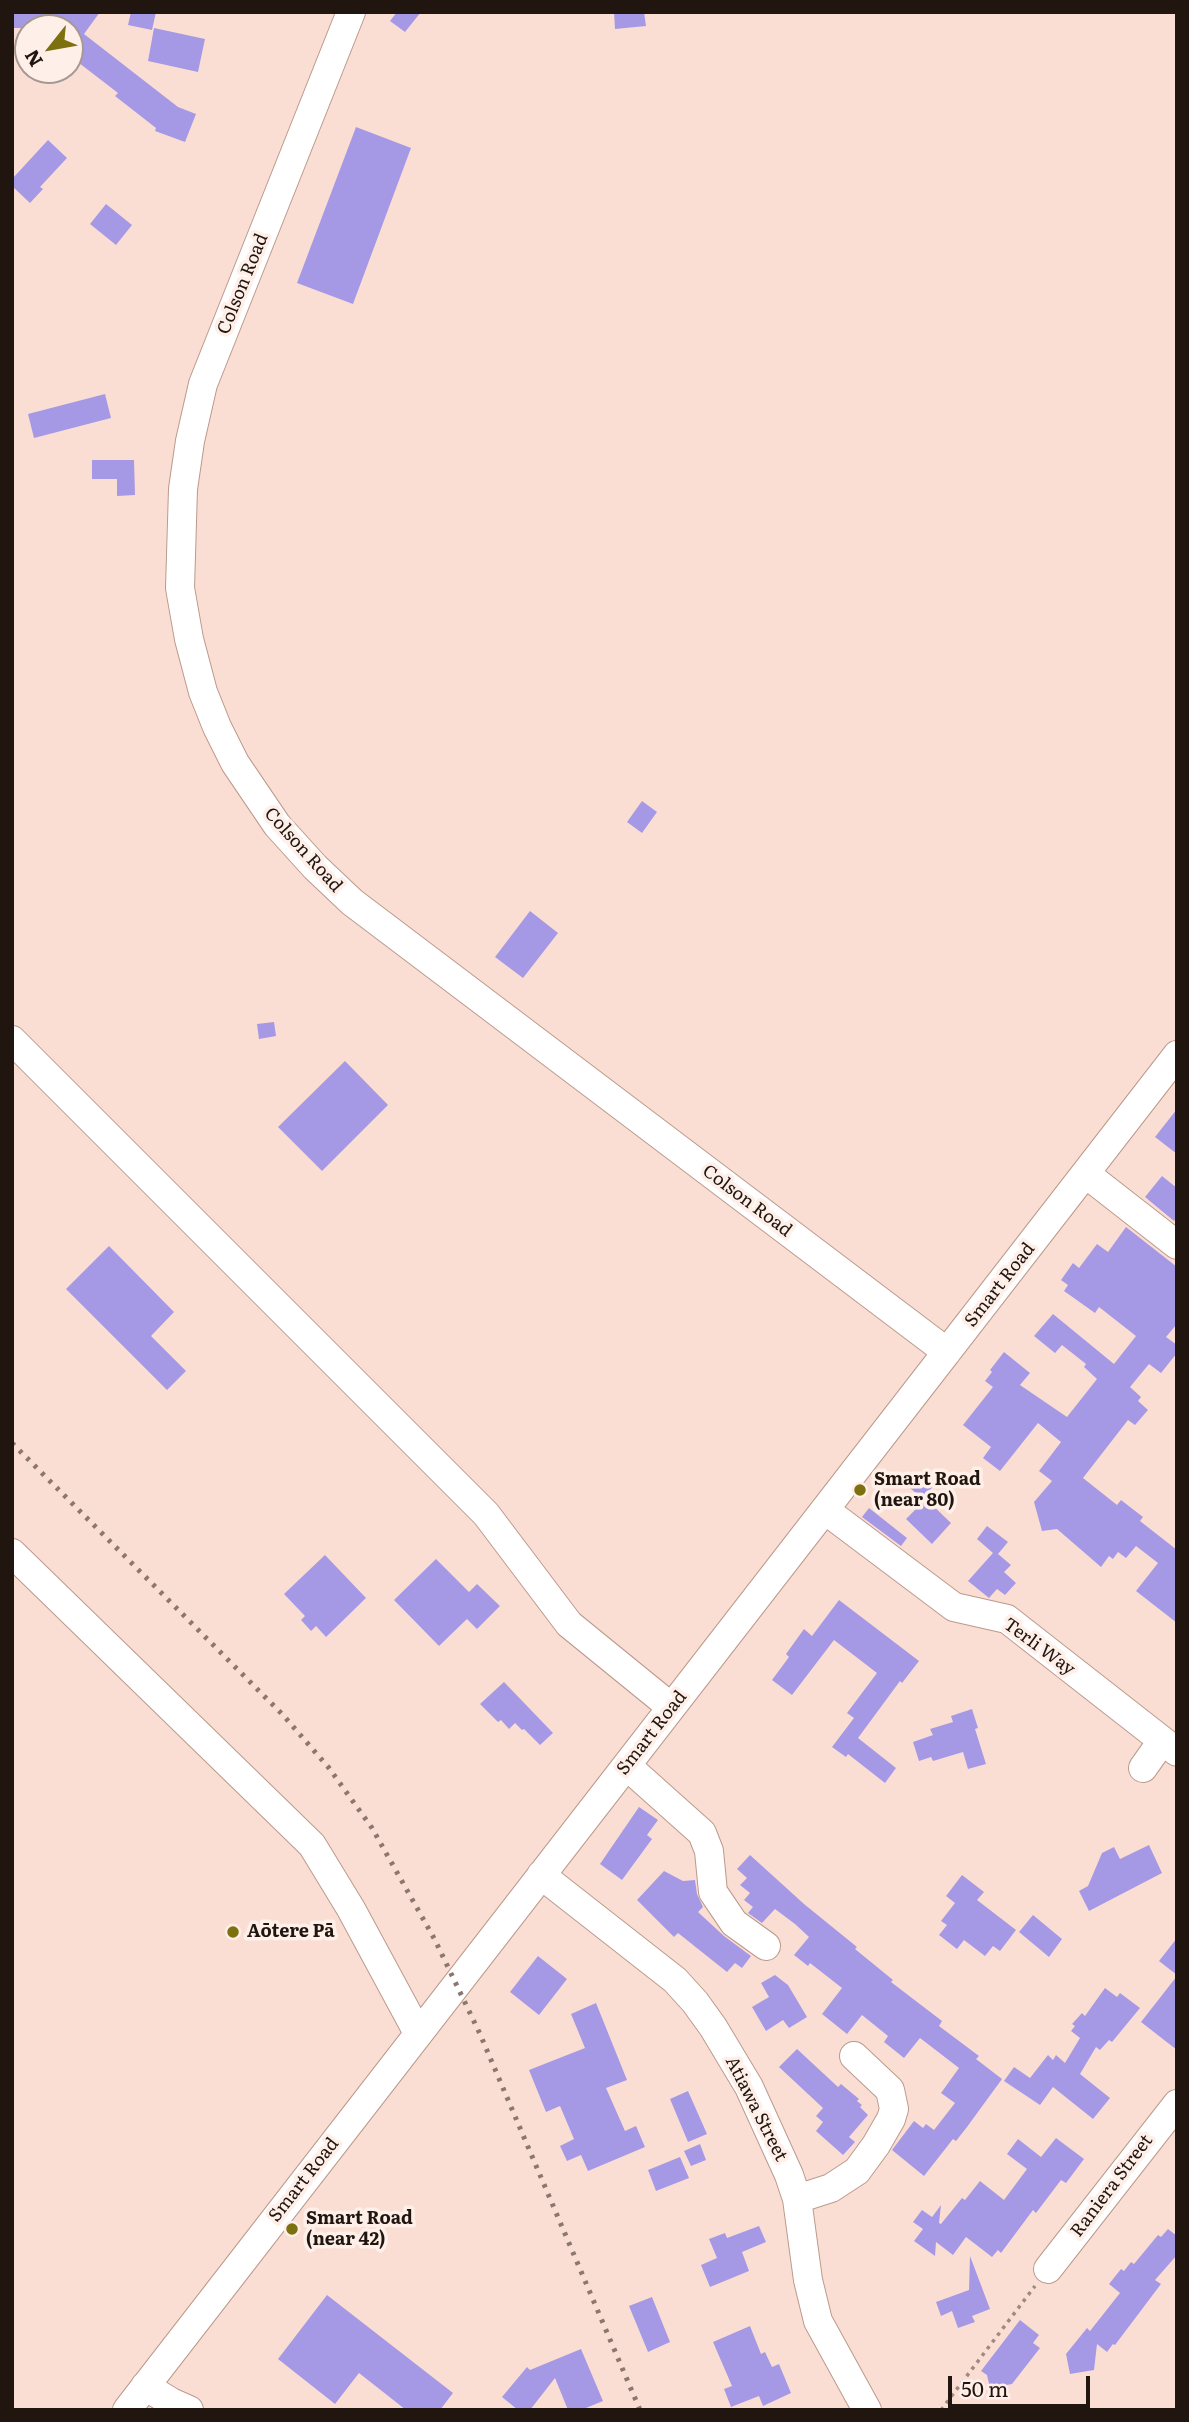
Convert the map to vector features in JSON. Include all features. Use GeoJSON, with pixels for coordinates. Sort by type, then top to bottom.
{"type":"FeatureCollection","features":[{"type":"Feature","properties":{"kind":"street","name":"Colson Road"},"geometry":{"type":"LineString","coordinates":[[351,12],[203,384],[190,441],[183,489],[180,588],[189,639],[203,692],[216,727],[235,763],[277,825],[352,902],[947,1352]]}},
{"type":"Feature","properties":{"kind":"street"},"geometry":{"type":"LineString","coordinates":[[12,1040],[486,1514],[569,1624],[671,1707]]}},
{"type":"Feature","properties":{"kind":"street","name":"Smart Road"},"geometry":{"type":"LineString","coordinates":[[127,2410],[1177,1055]]}},
{"type":"Feature","properties":{"kind":"street"},"geometry":{"type":"LineString","coordinates":[[1086,1174],[1177,1245]]}},
{"type":"Feature","properties":{"kind":"street","name":"Terli Way"},"geometry":{"type":"LineString","coordinates":[[825,1510],[954,1607],[1007,1619],[1169,1747]]}},
{"type":"Feature","properties":{"kind":"street"},"geometry":{"type":"LineString","coordinates":[[12,1553],[312,1844],[351,1909],[418,2033]]}},
{"type":"Feature","properties":{"kind":"street"},"geometry":{"type":"LineString","coordinates":[[1143,1768],[1169,1747]]}},
{"type":"Feature","properties":{"kind":"street"},"geometry":{"type":"LineString","coordinates":[[627,1766],[702,1833],[709,1851],[712,1892],[734,1923],[766,1946]]}},
{"type":"Feature","properties":{"kind":"street","name":"Atiawa Street"},"geometry":{"type":"LineString","coordinates":[[541,1875],[675,1980],[695,2002],[748,2087],[774,2140],[797,2199],[808,2280],[818,2320],[867,2410]]}},
{"type":"Feature","properties":{"kind":"street"},"geometry":{"type":"LineString","coordinates":[[797,2199],[831,2188],[857,2171],[891,2119],[894,2109],[891,2090],[854,2056]]}},
{"type":"Feature","properties":{"kind":"street","name":"Raniera Street"},"geometry":{"type":"LineString","coordinates":[[1048,2269],[1177,2104]]}},
{"type":"Feature","properties":{"kind":"street"},"geometry":{"type":"LineString","coordinates":[[145,2386],[188,2410]]}},
{"type":"Feature","properties":{"kind":"path"},"geometry":{"type":"LineString","coordinates":[[941,2410],[1048,2269]]}},
{"type":"Feature","properties":{"kind":"building"},"geometry":{"type":"Polygon","coordinates":[[[12,12],[100,12],[84,34],[84,14],[14,14],[12,28],[12,12]]]}},
{"type":"Feature","properties":{"kind":"building"},"geometry":{"type":"Polygon","coordinates":[[[131,12],[156,12],[152,30],[128,25],[131,12]]]}},
{"type":"Feature","properties":{"kind":"building"},"geometry":{"type":"Polygon","coordinates":[[[397,12],[421,12],[405,32],[390,21],[397,12]]]}},
{"type":"Feature","properties":{"kind":"building"},"geometry":{"type":"Polygon","coordinates":[[[614,12],[644,12],[646,26],[615,29],[614,12]]]}},
{"type":"Feature","properties":{"kind":"building"},"geometry":{"type":"Polygon","coordinates":[[[154,28],[205,39],[198,72],[148,61],[154,28]]]}},
{"type":"Feature","properties":{"kind":"building"},"geometry":{"type":"Polygon","coordinates":[[[84,34],[178,107],[196,114],[185,142],[155,131],[156,128],[115,96],[118,93],[84,67],[84,34]]]}},
{"type":"Feature","properties":{"kind":"building"},"geometry":{"type":"Polygon","coordinates":[[[356,127],[411,148],[353,304],[297,283],[356,127]]]}},
{"type":"Feature","properties":{"kind":"building"},"geometry":{"type":"Polygon","coordinates":[[[48,140],[67,158],[40,187],[43,189],[30,203],[12,186],[12,179],[48,140]]]}},
{"type":"Feature","properties":{"kind":"building"},"geometry":{"type":"Polygon","coordinates":[[[106,204],[132,225],[116,245],[90,224],[106,204]]]}},
{"type":"Feature","properties":{"kind":"building"},"geometry":{"type":"Polygon","coordinates":[[[105,394],[111,418],[34,438],[28,414],[105,394]]]}},
{"type":"Feature","properties":{"kind":"building"},"geometry":{"type":"Polygon","coordinates":[[[92,460],[134,460],[135,495],[117,496],[117,479],[92,479],[92,460]]]}},
{"type":"Feature","properties":{"kind":"building"},"geometry":{"type":"Polygon","coordinates":[[[642,801],[657,812],[642,833],[627,822],[642,801]]]}},
{"type":"Feature","properties":{"kind":"building"},"geometry":{"type":"Polygon","coordinates":[[[530,911],[558,933],[523,978],[495,957],[530,911]]]}},
{"type":"Feature","properties":{"kind":"building"},"geometry":{"type":"Polygon","coordinates":[[[274,1022],[276,1036],[259,1039],[257,1024],[274,1022]]]}},
{"type":"Feature","properties":{"kind":"building"},"geometry":{"type":"Polygon","coordinates":[[[345,1061],[388,1105],[322,1171],[278,1127],[345,1061]]]}},
{"type":"Feature","properties":{"kind":"building"},"geometry":{"type":"Polygon","coordinates":[[[1177,1109],[1177,1154],[1155,1137],[1177,1109]]]}},
{"type":"Feature","properties":{"kind":"building"},"geometry":{"type":"Polygon","coordinates":[[[1162,1176],[1177,1188],[1177,1217],[1174,1221],[1145,1197],[1162,1176]]]}},
{"type":"Feature","properties":{"kind":"building"},"geometry":{"type":"Polygon","coordinates":[[[1126,1227],[1177,1267],[1177,1324],[1166,1337],[1177,1345],[1177,1353],[1161,1373],[1149,1364],[1130,1387],[1141,1397],[1138,1401],[1148,1410],[1135,1425],[1128,1420],[1083,1478],[1117,1505],[1121,1500],[1143,1517],[1140,1521],[1177,1550],[1177,1623],[1136,1591],[1158,1563],[1136,1546],[1126,1558],[1118,1552],[1113,1559],[1109,1556],[1101,1567],[1057,1529],[1042,1531],[1034,1502],[1052,1481],[1039,1471],[1061,1442],[1038,1423],[1000,1471],[983,1458],[991,1447],[963,1425],[993,1387],[985,1381],[1004,1352],[1030,1373],[1020,1385],[1067,1417],[1097,1379],[1084,1367],[1086,1364],[1062,1345],[1055,1353],[1034,1336],[1053,1314],[1114,1364],[1136,1336],[1099,1307],[1095,1313],[1064,1291],[1068,1285],[1061,1280],[1073,1263],[1079,1268],[1097,1244],[1108,1252],[1126,1227]]]}},
{"type":"Feature","properties":{"kind":"building"},"geometry":{"type":"Polygon","coordinates":[[[109,1246],[174,1312],[151,1336],[186,1371],[167,1390],[66,1289],[109,1246]]]}},
{"type":"Feature","properties":{"kind":"building"},"geometry":{"type":"Polygon","coordinates":[[[921,1475],[934,1485],[923,1499],[910,1488],[921,1475]]]}},
{"type":"Feature","properties":{"kind":"building"},"geometry":{"type":"Polygon","coordinates":[[[926,1499],[951,1523],[932,1544],[906,1519],[926,1499]]]}},
{"type":"Feature","properties":{"kind":"building"},"geometry":{"type":"Polygon","coordinates":[[[869,1508],[907,1538],[901,1546],[862,1517],[869,1508]]]}},
{"type":"Feature","properties":{"kind":"building"},"geometry":{"type":"Polygon","coordinates":[[[987,1526],[1008,1542],[998,1554],[1011,1565],[1004,1572],[1016,1583],[1005,1595],[997,1589],[989,1598],[968,1581],[993,1553],[977,1539],[987,1526]]]}},
{"type":"Feature","properties":{"kind":"building"},"geometry":{"type":"Polygon","coordinates":[[[325,1555],[366,1598],[326,1637],[316,1626],[311,1631],[301,1620],[305,1616],[284,1594],[325,1555]]]}},
{"type":"Feature","properties":{"kind":"building"},"geometry":{"type":"Polygon","coordinates":[[[436,1559],[469,1592],[477,1584],[500,1606],[477,1629],[467,1619],[439,1646],[394,1600],[436,1559]]]}},
{"type":"Feature","properties":{"kind":"building"},"geometry":{"type":"Polygon","coordinates":[[[839,1600],[919,1661],[902,1683],[900,1681],[858,1738],[896,1768],[885,1783],[848,1754],[846,1757],[832,1747],[854,1718],[847,1713],[877,1673],[834,1640],[792,1695],[772,1680],[789,1657],[786,1654],[804,1629],[812,1636],[839,1600]]]}},
{"type":"Feature","properties":{"kind":"building"},"geometry":{"type":"Polygon","coordinates":[[[504,1682],[553,1733],[540,1745],[515,1723],[509,1729],[501,1720],[498,1722],[480,1704],[504,1682]]]}},
{"type":"Feature","properties":{"kind":"building"},"geometry":{"type":"Polygon","coordinates":[[[972,1709],[986,1764],[968,1769],[963,1752],[933,1761],[931,1757],[919,1761],[913,1742],[933,1735],[930,1729],[953,1722],[951,1716],[972,1709]]]}},
{"type":"Feature","properties":{"kind":"building"},"geometry":{"type":"Polygon","coordinates":[[[639,1807],[658,1820],[647,1835],[652,1839],[622,1880],[600,1864],[639,1807]]]}},
{"type":"Feature","properties":{"kind":"building"},"geometry":{"type":"Polygon","coordinates":[[[1149,1845],[1162,1873],[1089,1911],[1079,1891],[1088,1886],[1102,1853],[1114,1847],[1120,1859],[1149,1845]]]}},
{"type":"Feature","properties":{"kind":"building"},"geometry":{"type":"Polygon","coordinates":[[[750,1855],[857,1947],[855,1949],[893,1980],[891,1982],[942,2021],[939,2026],[979,2056],[976,2059],[1002,2079],[956,2141],[953,2139],[924,2176],[892,2150],[914,2121],[923,2128],[926,2124],[934,2130],[955,2103],[941,2093],[959,2068],[920,2038],[904,2058],[884,2042],[888,2036],[862,2015],[847,2034],[822,2014],[842,1988],[810,1963],[808,1966],[794,1955],[809,1937],[795,1924],[775,1909],[762,1923],[748,1913],[753,1907],[744,1900],[750,1893],[740,1885],[747,1878],[737,1869],[750,1855]]]}},
{"type":"Feature","properties":{"kind":"building"},"geometry":{"type":"Polygon","coordinates":[[[664,1871],[683,1881],[695,1880],[703,1907],[698,1912],[751,1956],[742,1968],[735,1963],[727,1972],[678,1933],[674,1937],[637,1900],[664,1871]]]}},
{"type":"Feature","properties":{"kind":"building"},"geometry":{"type":"Polygon","coordinates":[[[962,1875],[984,1892],[977,1900],[1016,1930],[1000,1951],[993,1946],[985,1956],[964,1940],[957,1949],[939,1935],[947,1925],[941,1921],[955,1903],[946,1896],[962,1875]]]}},
{"type":"Feature","properties":{"kind":"building"},"geometry":{"type":"Polygon","coordinates":[[[1033,1915],[1062,1939],[1049,1957],[1019,1932],[1033,1915]]]}},
{"type":"Feature","properties":{"kind":"building"},"geometry":{"type":"Polygon","coordinates":[[[1177,1938],[1177,1975],[1159,1961],[1177,1938]]]}},
{"type":"Feature","properties":{"kind":"building"},"geometry":{"type":"Polygon","coordinates":[[[538,1956],[567,1979],[539,2015],[510,1992],[538,1956]]]}},
{"type":"Feature","properties":{"kind":"building"},"geometry":{"type":"Polygon","coordinates":[[[775,1975],[788,1985],[807,2017],[789,2028],[783,2020],[766,2031],[752,2007],[769,1997],[761,1983],[775,1975]]]}},
{"type":"Feature","properties":{"kind":"building"},"geometry":{"type":"Polygon","coordinates":[[[1177,1976],[1177,2050],[1141,2022],[1177,1976]]]}},
{"type":"Feature","properties":{"kind":"building"},"geometry":{"type":"Polygon","coordinates":[[[1105,1988],[1117,1997],[1120,1993],[1140,2008],[1112,2042],[1109,2040],[1100,2050],[1096,2047],[1080,2074],[1110,2098],[1093,2119],[1053,2087],[1040,2105],[1004,2081],[1014,2067],[1030,2078],[1048,2055],[1053,2060],[1056,2055],[1065,2063],[1080,2038],[1071,2031],[1075,2026],[1072,2024],[1082,2013],[1085,2016],[1105,1988]]]}},
{"type":"Feature","properties":{"kind":"building"},"geometry":{"type":"Polygon","coordinates":[[[596,2003],[627,2080],[606,2088],[625,2131],[636,2126],[645,2147],[588,2171],[581,2155],[567,2161],[560,2146],[574,2139],[560,2106],[546,2112],[529,2070],[585,2048],[571,2014],[596,2003]]]}},
{"type":"Feature","properties":{"kind":"building"},"geometry":{"type":"Polygon","coordinates":[[[797,2049],[838,2087],[841,2084],[859,2099],[857,2101],[862,2105],[860,2107],[868,2115],[849,2137],[855,2142],[843,2155],[816,2131],[823,2122],[816,2116],[823,2108],[779,2067],[797,2049]]]}},
{"type":"Feature","properties":{"kind":"building"},"geometry":{"type":"Polygon","coordinates":[[[688,2091],[707,2134],[688,2142],[670,2099],[688,2091]]]}},
{"type":"Feature","properties":{"kind":"building"},"geometry":{"type":"Polygon","coordinates":[[[1056,2138],[1084,2159],[1066,2183],[1061,2180],[1036,2213],[1033,2210],[1001,2253],[998,2250],[992,2257],[966,2237],[953,2255],[936,2242],[935,2256],[914,2241],[923,2229],[913,2222],[922,2210],[932,2217],[941,2205],[941,2224],[980,2181],[1004,2200],[1027,2169],[1007,2154],[1018,2139],[1041,2157],[1056,2138]]]}},
{"type":"Feature","properties":{"kind":"building"},"geometry":{"type":"Polygon","coordinates":[[[700,2144],[706,2160],[691,2166],[684,2151],[700,2144]]]}},
{"type":"Feature","properties":{"kind":"building"},"geometry":{"type":"Polygon","coordinates":[[[680,2157],[689,2178],[656,2191],[648,2170],[680,2157]]]}},
{"type":"Feature","properties":{"kind":"building"},"geometry":{"type":"Polygon","coordinates":[[[759,2226],[766,2242],[742,2252],[749,2271],[710,2287],[701,2265],[717,2258],[709,2239],[725,2233],[727,2238],[759,2226]]]}},
{"type":"Feature","properties":{"kind":"building"},"geometry":{"type":"Polygon","coordinates":[[[1168,2229],[1177,2236],[1177,2255],[1155,2280],[1161,2284],[1115,2345],[1107,2352],[1097,2344],[1094,2370],[1070,2374],[1066,2354],[1087,2328],[1090,2331],[1120,2293],[1109,2284],[1121,2269],[1124,2271],[1131,2262],[1134,2264],[1158,2235],[1161,2237],[1168,2229]]]}},
{"type":"Feature","properties":{"kind":"building"},"geometry":{"type":"Polygon","coordinates":[[[970,2256],[990,2309],[972,2316],[975,2322],[958,2328],[952,2311],[941,2316],[936,2302],[969,2290],[970,2256]]]}},
{"type":"Feature","properties":{"kind":"building"},"geometry":{"type":"Polygon","coordinates":[[[327,2295],[453,2393],[440,2410],[406,2410],[359,2373],[335,2404],[278,2359],[327,2295]]]}},
{"type":"Feature","properties":{"kind":"building"},"geometry":{"type":"Polygon","coordinates":[[[652,2297],[670,2342],[648,2352],[629,2306],[652,2297]]]}},
{"type":"Feature","properties":{"kind":"building"},"geometry":{"type":"Polygon","coordinates":[[[1020,2320],[1039,2335],[1033,2343],[1040,2348],[1012,2384],[990,2388],[987,2375],[981,2371],[1020,2320]]]}},
{"type":"Feature","properties":{"kind":"building"},"geometry":{"type":"Polygon","coordinates":[[[750,2326],[761,2354],[765,2352],[772,2367],[779,2364],[791,2393],[763,2406],[759,2396],[731,2407],[724,2389],[732,2386],[713,2342],[750,2326]]]}},
{"type":"Feature","properties":{"kind":"building"},"geometry":{"type":"Polygon","coordinates":[[[581,2349],[603,2401],[581,2410],[568,2410],[555,2378],[530,2410],[518,2410],[502,2397],[527,2367],[530,2370],[581,2349]]]}},
{"type":"Feature","properties":{"kind":"railway"},"geometry":{"type":"LineString","coordinates":[[12,1443],[283,1715],[329,1768],[372,1828],[435,1940],[480,2034],[640,2410]]}},
{"type":"Feature","properties":{"kind":"place","name":"Smart Road (near 80)"},"geometry":{"type":"Point","coordinates":[860,1490]}},
{"type":"Feature","properties":{"kind":"place","name":"Aōtere Pā"},"geometry":{"type":"Point","coordinates":[233,1932]}},
{"type":"Feature","properties":{"kind":"place","name":"Smart Road (near 42)"},"geometry":{"type":"Point","coordinates":[292,2229]}}]}
